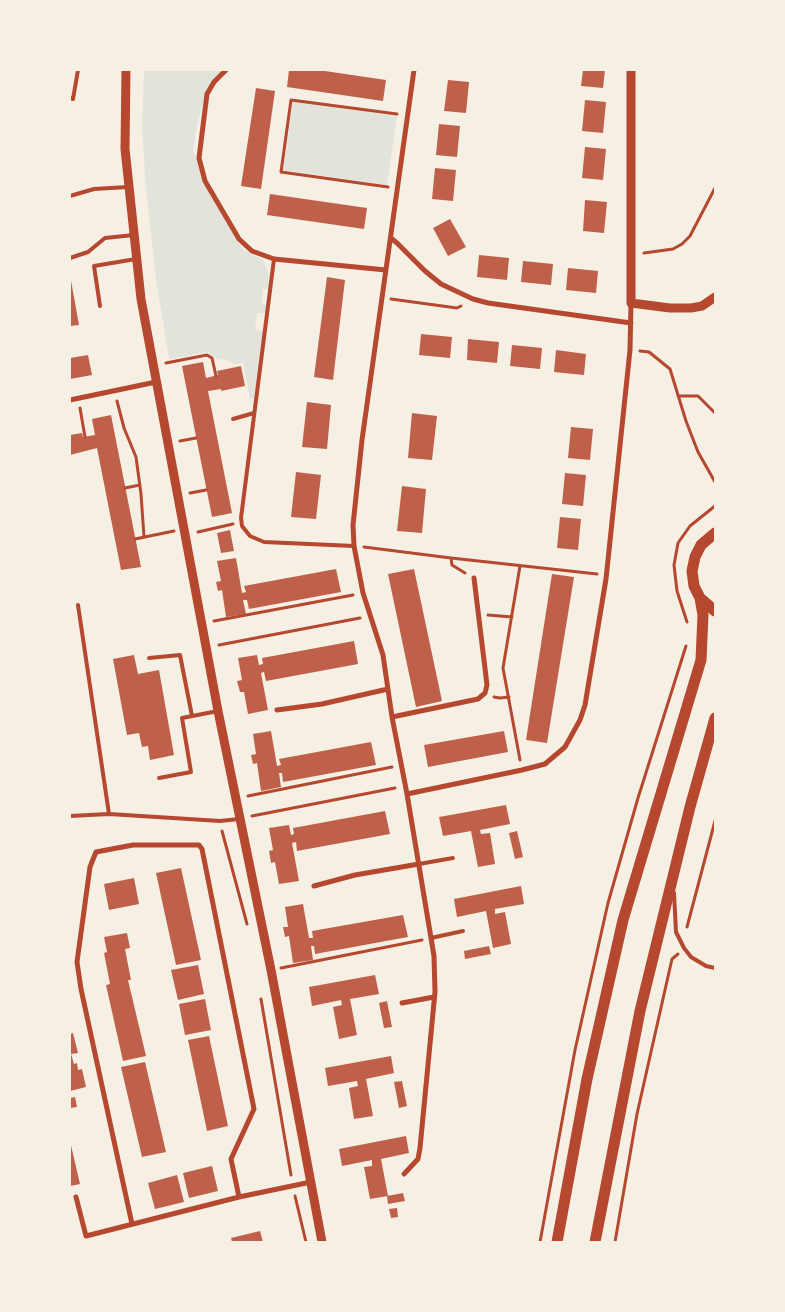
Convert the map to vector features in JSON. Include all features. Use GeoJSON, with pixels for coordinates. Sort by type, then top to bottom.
{"type":"FeatureCollection","features":[{"type":"Feature","properties":{"kind":"main road"},"geometry":{"type":"LineString","coordinates":[[557,1242],[587,1079],[623,920],[700,660],[703,616],[700,598],[694,586],[692,571],[695,557],[701,544],[714,533]]}},
{"type":"Feature","properties":{"kind":"main road"},"geometry":{"type":"LineString","coordinates":[[700,598],[715,611]]}},
{"type":"Feature","properties":{"kind":"main road"},"geometry":{"type":"LineString","coordinates":[[596,1242],[640,1012],[715,718]]}},
{"type":"Feature","properties":{"kind":"street"},"geometry":{"type":"LineString","coordinates":[[126,70],[125,149],[141,299],[201,624],[271,970],[322,1242]]}},
{"type":"Feature","properties":{"kind":"street"},"geometry":{"type":"LineString","coordinates":[[226,70],[214,82],[208,94],[198,153],[200,167],[209,189],[240,241],[254,253],[274,259],[386,270]]}},
{"type":"Feature","properties":{"kind":"street"},"geometry":{"type":"LineString","coordinates":[[404,1174],[418,1159],[420,1148],[434,997],[434,956],[383,655],[363,593],[354,546],[353,526],[362,440],[392,239],[414,70]]}},
{"type":"Feature","properties":{"kind":"street"},"geometry":{"type":"LineString","coordinates":[[407,794],[545,764],[565,747],[580,720],[585,705],[606,575],[630,350],[631,70]]}},
{"type":"Feature","properties":{"kind":"street"},"geometry":{"type":"LineString","coordinates":[[392,239],[441,284],[473,299],[488,303],[630,323]]}},
{"type":"Feature","properties":{"kind":"street"},"geometry":{"type":"LineString","coordinates":[[631,303],[670,308],[691,308],[702,306],[715,297]]}},
{"type":"Feature","properties":{"kind":"street"},"geometry":{"type":"LineString","coordinates":[[70,400],[156,382]]}},
{"type":"Feature","properties":{"kind":"street"},"geometry":{"type":"LineString","coordinates":[[392,717],[478,699],[484,695],[487,685],[474,578]]}},
{"type":"Feature","properties":{"kind":"street"},"geometry":{"type":"LineString","coordinates":[[277,710],[322,704],[388,689]]}},
{"type":"Feature","properties":{"kind":"street"},"geometry":{"type":"LineString","coordinates":[[132,1224],[76,962],[90,867],[96,852],[133,845],[199,845],[202,849],[254,1109],[231,1159],[239,1197]]}},
{"type":"Feature","properties":{"kind":"street"},"geometry":{"type":"LineString","coordinates":[[314,886],[356,875],[419,864]]}},
{"type":"Feature","properties":{"kind":"street"},"geometry":{"type":"LineString","coordinates":[[402,1004],[434,997]]}},
{"type":"Feature","properties":{"kind":"street"},"geometry":{"type":"LineString","coordinates":[[76,1197],[86,1236],[239,1197],[311,1182]]}},
{"type":"Feature","properties":{"kind":"lane"},"geometry":{"type":"LineString","coordinates":[[70,98],[73,99],[78,70]]}},
{"type":"Feature","properties":{"kind":"lane"},"geometry":{"type":"LineString","coordinates":[[70,196],[94,189],[128,186]]}},
{"type":"Feature","properties":{"kind":"lane"},"geometry":{"type":"LineString","coordinates":[[70,258],[88,252],[105,238],[134,235]]}},
{"type":"Feature","properties":{"kind":"lane"},"geometry":{"type":"LineString","coordinates":[[100,306],[94,266],[136,259]]}},
{"type":"Feature","properties":{"kind":"lane"},"geometry":{"type":"LineString","coordinates":[[274,259],[241,523],[246,533],[261,541],[354,546]]}},
{"type":"Feature","properties":{"kind":"lane"},"geometry":{"type":"LineString","coordinates":[[233,419],[254,413]]}},
{"type":"Feature","properties":{"kind":"lane"},"geometry":{"type":"LineString","coordinates":[[78,605],[110,814]]}},
{"type":"Feature","properties":{"kind":"lane"},"geometry":{"type":"LineString","coordinates":[[149,658],[180,655],[192,716]]}},
{"type":"Feature","properties":{"kind":"lane"},"geometry":{"type":"LineString","coordinates":[[159,778],[191,772],[182,718],[218,711]]}},
{"type":"Feature","properties":{"kind":"lane"},"geometry":{"type":"LineString","coordinates":[[70,816],[110,814],[220,821],[239,819]]}},
{"type":"Feature","properties":{"kind":"lane"},"geometry":{"type":"LineString","coordinates":[[419,864],[453,858]]}},
{"type":"Feature","properties":{"kind":"lane"},"geometry":{"type":"LineString","coordinates":[[673,879],[676,932],[691,957],[706,966],[715,968]]}},
{"type":"Feature","properties":{"kind":"lane"},"geometry":{"type":"LineString","coordinates":[[431,938],[464,931]]}},
{"type":"Feature","properties":{"kind":"path"},"geometry":{"type":"LineString","coordinates":[[398,188],[281,172],[291,100],[407,116]]}},
{"type":"Feature","properties":{"kind":"path"},"geometry":{"type":"LineString","coordinates":[[631,250],[644,253],[656,252],[673,249],[682,244],[690,236],[715,188]]}},
{"type":"Feature","properties":{"kind":"path"},"geometry":{"type":"LineString","coordinates":[[382,298],[457,308],[473,299]]}},
{"type":"Feature","properties":{"kind":"path"},"geometry":{"type":"LineString","coordinates":[[630,350],[649,352],[670,369],[698,452],[715,482]]}},
{"type":"Feature","properties":{"kind":"path"},"geometry":{"type":"LineString","coordinates":[[153,365],[207,354],[212,358],[216,376]]}},
{"type":"Feature","properties":{"kind":"path"},"geometry":{"type":"LineString","coordinates":[[114,390],[124,428],[136,457],[144,537]]}},
{"type":"Feature","properties":{"kind":"path"},"geometry":{"type":"LineString","coordinates":[[678,396],[698,396],[715,413]]}},
{"type":"Feature","properties":{"kind":"path"},"geometry":{"type":"LineString","coordinates":[[78,398],[85,436]]}},
{"type":"Feature","properties":{"kind":"path"},"geometry":{"type":"LineString","coordinates":[[125,488],[140,485]]}},
{"type":"Feature","properties":{"kind":"path"},"geometry":{"type":"LineString","coordinates":[[688,627],[678,591],[674,565],[678,543],[690,526],[715,506]]}},
{"type":"Feature","properties":{"kind":"path"},"geometry":{"type":"LineString","coordinates":[[135,539],[241,523]]}},
{"type":"Feature","properties":{"kind":"path"},"geometry":{"type":"LineString","coordinates":[[354,546],[606,575]]}},
{"type":"Feature","properties":{"kind":"path"},"geometry":{"type":"LineString","coordinates":[[451,558],[452,565],[474,578]]}},
{"type":"Feature","properties":{"kind":"path"},"geometry":{"type":"LineString","coordinates":[[520,566],[503,668],[522,770]]}},
{"type":"Feature","properties":{"kind":"path"},"geometry":{"type":"LineString","coordinates":[[201,624],[363,593]]}},
{"type":"Feature","properties":{"kind":"path"},"geometry":{"type":"LineString","coordinates":[[479,615],[512,617]]}},
{"type":"Feature","properties":{"kind":"path"},"geometry":{"type":"LineString","coordinates":[[206,647],[370,616]]}},
{"type":"Feature","properties":{"kind":"path"},"geometry":{"type":"LineString","coordinates":[[540,1242],[575,1050],[608,903],[638,798],[687,642]]}},
{"type":"Feature","properties":{"kind":"path"},"geometry":{"type":"LineString","coordinates":[[235,798],[401,766]]}},
{"type":"Feature","properties":{"kind":"path"},"geometry":{"type":"LineString","coordinates":[[239,819],[406,786]]}},
{"type":"Feature","properties":{"kind":"path"},"geometry":{"type":"LineString","coordinates":[[220,821],[248,930]]}},
{"type":"Feature","properties":{"kind":"path"},"geometry":{"type":"LineString","coordinates":[[615,1242],[637,1114],[672,959],[689,941],[687,927],[715,821]]}},
{"type":"Feature","properties":{"kind":"path"},"geometry":{"type":"LineString","coordinates":[[271,970],[431,938]]}},
{"type":"Feature","properties":{"kind":"path"},"geometry":{"type":"LineString","coordinates":[[261,997],[292,1186],[306,1242]]}},
{"type":"Feature","properties":{"kind":"shaded area"},"geometry":{"type":"Polygon","coordinates":[[[144,70],[223,70],[205,93],[193,151],[208,190],[234,236],[244,250],[263,260],[269,274],[268,289],[263,289],[262,304],[266,305],[266,313],[257,313],[255,330],[263,331],[254,399],[250,399],[243,363],[234,364],[225,359],[216,360],[215,357],[207,352],[169,359],[156,280],[145,177],[142,123],[144,70]]]}},
{"type":"Feature","properties":{"kind":"shaded area"},"geometry":{"type":"Polygon","coordinates":[[[293,101],[397,116],[387,185],[283,170],[293,101]]]}},
{"type":"Feature","properties":{"kind":"building"},"geometry":{"type":"Polygon","coordinates":[[[289,70],[318,70],[386,80],[383,101],[287,87],[289,70]]]}},
{"type":"Feature","properties":{"kind":"building"},"geometry":{"type":"Polygon","coordinates":[[[583,70],[605,70],[603,88],[581,86],[583,70]]]}},
{"type":"Feature","properties":{"kind":"building"},"geometry":{"type":"Polygon","coordinates":[[[448,80],[469,82],[466,113],[444,111],[448,80]]]}},
{"type":"Feature","properties":{"kind":"building"},"geometry":{"type":"Polygon","coordinates":[[[256,88],[275,91],[261,189],[241,186],[256,88]]]}},
{"type":"Feature","properties":{"kind":"building"},"geometry":{"type":"Polygon","coordinates":[[[585,100],[606,102],[603,133],[582,131],[585,100]]]}},
{"type":"Feature","properties":{"kind":"building"},"geometry":{"type":"Polygon","coordinates":[[[439,124],[460,126],[457,157],[436,155],[439,124]]]}},
{"type":"Feature","properties":{"kind":"building"},"geometry":{"type":"Polygon","coordinates":[[[585,147],[606,149],[603,180],[582,178],[585,147]]]}},
{"type":"Feature","properties":{"kind":"building"},"geometry":{"type":"Polygon","coordinates":[[[435,168],[456,170],[453,201],[432,199],[435,168]]]}},
{"type":"Feature","properties":{"kind":"building"},"geometry":{"type":"Polygon","coordinates":[[[270,194],[367,208],[364,229],[267,215],[270,194]]]}},
{"type":"Feature","properties":{"kind":"building"},"geometry":{"type":"Polygon","coordinates":[[[585,200],[607,202],[604,233],[583,231],[585,200]]]}},
{"type":"Feature","properties":{"kind":"building"},"geometry":{"type":"Polygon","coordinates":[[[450,219],[466,247],[448,256],[433,228],[450,219]]]}},
{"type":"Feature","properties":{"kind":"building"},"geometry":{"type":"Polygon","coordinates":[[[479,255],[509,258],[507,280],[477,277],[479,255]]]}},
{"type":"Feature","properties":{"kind":"building"},"geometry":{"type":"Polygon","coordinates":[[[523,261],[553,264],[551,285],[521,282],[523,261]]]}},
{"type":"Feature","properties":{"kind":"building"},"geometry":{"type":"Polygon","coordinates":[[[568,268],[598,271],[596,293],[566,290],[568,268]]]}},
{"type":"Feature","properties":{"kind":"building"},"geometry":{"type":"Polygon","coordinates":[[[70,275],[79,325],[70,326],[70,275]]]}},
{"type":"Feature","properties":{"kind":"building"},"geometry":{"type":"Polygon","coordinates":[[[327,277],[345,280],[333,380],[314,377],[327,277]]]}},
{"type":"Feature","properties":{"kind":"building"},"geometry":{"type":"Polygon","coordinates":[[[421,334],[452,337],[450,358],[419,355],[421,334]]]}},
{"type":"Feature","properties":{"kind":"building"},"geometry":{"type":"Polygon","coordinates":[[[468,339],[499,342],[497,363],[467,360],[468,339]]]}},
{"type":"Feature","properties":{"kind":"building"},"geometry":{"type":"Polygon","coordinates":[[[512,345],[542,348],[540,369],[510,366],[512,345]]]}},
{"type":"Feature","properties":{"kind":"building"},"geometry":{"type":"Polygon","coordinates":[[[556,350],[586,354],[584,375],[554,372],[556,350]]]}},
{"type":"Feature","properties":{"kind":"building"},"geometry":{"type":"Polygon","coordinates":[[[88,355],[92,375],[70,379],[70,358],[88,355]]]}},
{"type":"Feature","properties":{"kind":"building"},"geometry":{"type":"Polygon","coordinates":[[[203,362],[206,378],[218,375],[217,371],[241,366],[245,386],[221,391],[221,389],[208,391],[232,513],[212,517],[182,366],[203,362]]]}},
{"type":"Feature","properties":{"kind":"building"},"geometry":{"type":"Polygon","coordinates":[[[307,402],[331,405],[327,449],[302,447],[307,402]]]}},
{"type":"Feature","properties":{"kind":"building"},"geometry":{"type":"Polygon","coordinates":[[[412,413],[437,416],[432,460],[408,458],[412,413]]]}},
{"type":"Feature","properties":{"kind":"building"},"geometry":{"type":"Polygon","coordinates":[[[111,415],[141,567],[121,570],[97,448],[70,455],[70,435],[82,433],[83,437],[95,435],[92,419],[111,415]]]}},
{"type":"Feature","properties":{"kind":"building"},"geometry":{"type":"Polygon","coordinates":[[[571,427],[593,429],[590,460],[568,458],[571,427]]]}},
{"type":"Feature","properties":{"kind":"building"},"geometry":{"type":"Polygon","coordinates":[[[296,472],[321,475],[316,519],[291,517],[296,472]]]}},
{"type":"Feature","properties":{"kind":"building"},"geometry":{"type":"Polygon","coordinates":[[[565,473],[586,475],[583,506],[562,504],[565,473]]]}},
{"type":"Feature","properties":{"kind":"building"},"geometry":{"type":"Polygon","coordinates":[[[402,486],[426,489],[422,533],[397,531],[402,486]]]}},
{"type":"Feature","properties":{"kind":"building"},"geometry":{"type":"Polygon","coordinates":[[[560,517],[581,519],[578,550],[557,548],[560,517]]]}},
{"type":"Feature","properties":{"kind":"building"},"geometry":{"type":"Polygon","coordinates":[[[230,530],[234,551],[221,553],[217,533],[230,530]]]}},
{"type":"Feature","properties":{"kind":"building"},"geometry":{"type":"Polygon","coordinates":[[[236,558],[242,593],[246,592],[244,586],[336,569],[341,592],[249,609],[247,600],[243,600],[246,614],[226,617],[222,590],[218,591],[216,582],[221,581],[217,561],[236,558]]]}},
{"type":"Feature","properties":{"kind":"building"},"geometry":{"type":"Polygon","coordinates":[[[414,569],[442,701],[416,707],[388,574],[414,569]]]}},
{"type":"Feature","properties":{"kind":"building"},"geometry":{"type":"Polygon","coordinates":[[[552,574],[574,577],[547,743],[526,740],[552,574]]]}},
{"type":"Feature","properties":{"kind":"building"},"geometry":{"type":"Polygon","coordinates":[[[354,641],[358,664],[266,681],[264,672],[261,673],[268,710],[248,714],[244,692],[240,692],[237,681],[242,680],[238,658],[257,655],[259,665],[263,664],[262,658],[354,641]]]}},
{"type":"Feature","properties":{"kind":"building"},"geometry":{"type":"Polygon","coordinates":[[[134,655],[138,674],[159,670],[174,755],[150,760],[148,746],[142,747],[139,733],[127,735],[113,659],[134,655]]]}},
{"type":"Feature","properties":{"kind":"building"},"geometry":{"type":"Polygon","coordinates":[[[271,731],[277,766],[281,765],[279,759],[371,742],[376,765],[283,782],[282,773],[279,773],[281,787],[261,791],[257,763],[253,764],[251,755],[256,754],[253,734],[271,731]]]}},
{"type":"Feature","properties":{"kind":"building"},"geometry":{"type":"Polygon","coordinates":[[[504,731],[508,752],[428,767],[424,745],[504,731]]]}},
{"type":"Feature","properties":{"kind":"building"},"geometry":{"type":"Polygon","coordinates":[[[506,805],[510,824],[480,830],[481,834],[490,833],[495,864],[478,867],[471,831],[443,836],[439,817],[506,805]]]}},
{"type":"Feature","properties":{"kind":"building"},"geometry":{"type":"Polygon","coordinates":[[[385,811],[390,834],[297,851],[296,842],[292,843],[299,881],[279,884],[275,862],[271,863],[269,851],[273,850],[269,828],[289,825],[291,835],[294,834],[293,828],[385,811]]]}},
{"type":"Feature","properties":{"kind":"building"},"geometry":{"type":"Polygon","coordinates":[[[517,831],[523,857],[515,859],[509,833],[517,831]]]}},
{"type":"Feature","properties":{"kind":"building"},"geometry":{"type":"Polygon","coordinates":[[[181,868],[201,960],[176,965],[156,873],[181,868]]]}},
{"type":"Feature","properties":{"kind":"building"},"geometry":{"type":"Polygon","coordinates":[[[134,878],[139,904],[109,910],[104,884],[134,878]]]}},
{"type":"Feature","properties":{"kind":"building"},"geometry":{"type":"Polygon","coordinates":[[[521,886],[524,904],[495,909],[495,914],[505,912],[511,944],[493,948],[486,911],[457,917],[454,899],[521,886]]]}},
{"type":"Feature","properties":{"kind":"building"},"geometry":{"type":"Polygon","coordinates":[[[303,904],[309,938],[313,938],[312,931],[403,915],[408,937],[315,954],[314,946],[311,946],[313,960],[293,963],[289,936],[285,937],[283,927],[288,927],[285,907],[303,904]]]}},
{"type":"Feature","properties":{"kind":"building"},"geometry":{"type":"Polygon","coordinates":[[[127,933],[130,948],[125,949],[131,980],[128,980],[146,1056],[123,1061],[106,985],[110,984],[104,953],[107,952],[104,937],[127,933]]]}},
{"type":"Feature","properties":{"kind":"building"},"geometry":{"type":"Polygon","coordinates":[[[489,946],[491,954],[465,959],[464,951],[489,946]]]}},
{"type":"Feature","properties":{"kind":"building"},"geometry":{"type":"Polygon","coordinates":[[[198,965],[204,994],[178,1000],[171,970],[198,965]]]}},
{"type":"Feature","properties":{"kind":"building"},"geometry":{"type":"Polygon","coordinates":[[[375,975],[379,994],[350,999],[357,1035],[339,1039],[333,1007],[342,1005],[341,1000],[312,1006],[309,987],[375,975]]]}},
{"type":"Feature","properties":{"kind":"building"},"geometry":{"type":"Polygon","coordinates":[[[205,999],[211,1030],[185,1035],[179,1004],[205,999]]]}},
{"type":"Feature","properties":{"kind":"building"},"geometry":{"type":"Polygon","coordinates":[[[387,1001],[392,1027],[384,1028],[379,1003],[387,1001]]]}},
{"type":"Feature","properties":{"kind":"building"},"geometry":{"type":"Polygon","coordinates":[[[73,1033],[78,1053],[71,1054],[74,1064],[77,1063],[78,1070],[82,1069],[86,1087],[70,1091],[70,1034],[73,1033]]]}},
{"type":"Feature","properties":{"kind":"building"},"geometry":{"type":"Polygon","coordinates":[[[209,1036],[228,1126],[207,1131],[188,1040],[209,1036]]]}},
{"type":"Feature","properties":{"kind":"building"},"geometry":{"type":"Polygon","coordinates":[[[391,1056],[394,1073],[366,1079],[373,1116],[354,1119],[349,1088],[358,1086],[357,1081],[328,1086],[325,1068],[391,1056]]]}},
{"type":"Feature","properties":{"kind":"building"},"geometry":{"type":"Polygon","coordinates":[[[145,1062],[166,1152],[142,1157],[121,1067],[145,1062]]]}},
{"type":"Feature","properties":{"kind":"building"},"geometry":{"type":"Polygon","coordinates":[[[402,1081],[407,1106],[399,1108],[394,1082],[402,1081]]]}},
{"type":"Feature","properties":{"kind":"building"},"geometry":{"type":"Polygon","coordinates":[[[75,1097],[77,1107],[70,1108],[70,1098],[75,1097]]]}},
{"type":"Feature","properties":{"kind":"building"},"geometry":{"type":"Polygon","coordinates":[[[406,1136],[409,1153],[381,1159],[388,1196],[370,1199],[364,1167],[372,1166],[372,1160],[342,1166],[339,1149],[406,1136]]]}},
{"type":"Feature","properties":{"kind":"building"},"geometry":{"type":"Polygon","coordinates":[[[70,1141],[80,1184],[70,1186],[70,1141]]]}},
{"type":"Feature","properties":{"kind":"building"},"geometry":{"type":"Polygon","coordinates":[[[212,1166],[218,1191],[189,1198],[183,1173],[212,1166]]]}},
{"type":"Feature","properties":{"kind":"building"},"geometry":{"type":"Polygon","coordinates":[[[177,1175],[184,1202],[155,1209],[148,1183],[177,1175]]]}},
{"type":"Feature","properties":{"kind":"building"},"geometry":{"type":"Polygon","coordinates":[[[403,1193],[405,1201],[388,1204],[387,1196],[403,1193]]]}},
{"type":"Feature","properties":{"kind":"building"},"geometry":{"type":"Polygon","coordinates":[[[397,1208],[398,1217],[391,1218],[389,1209],[397,1208]]]}},
{"type":"Feature","properties":{"kind":"building"},"geometry":{"type":"Polygon","coordinates":[[[260,1231],[263,1242],[232,1242],[231,1238],[260,1231]]]}}]}
